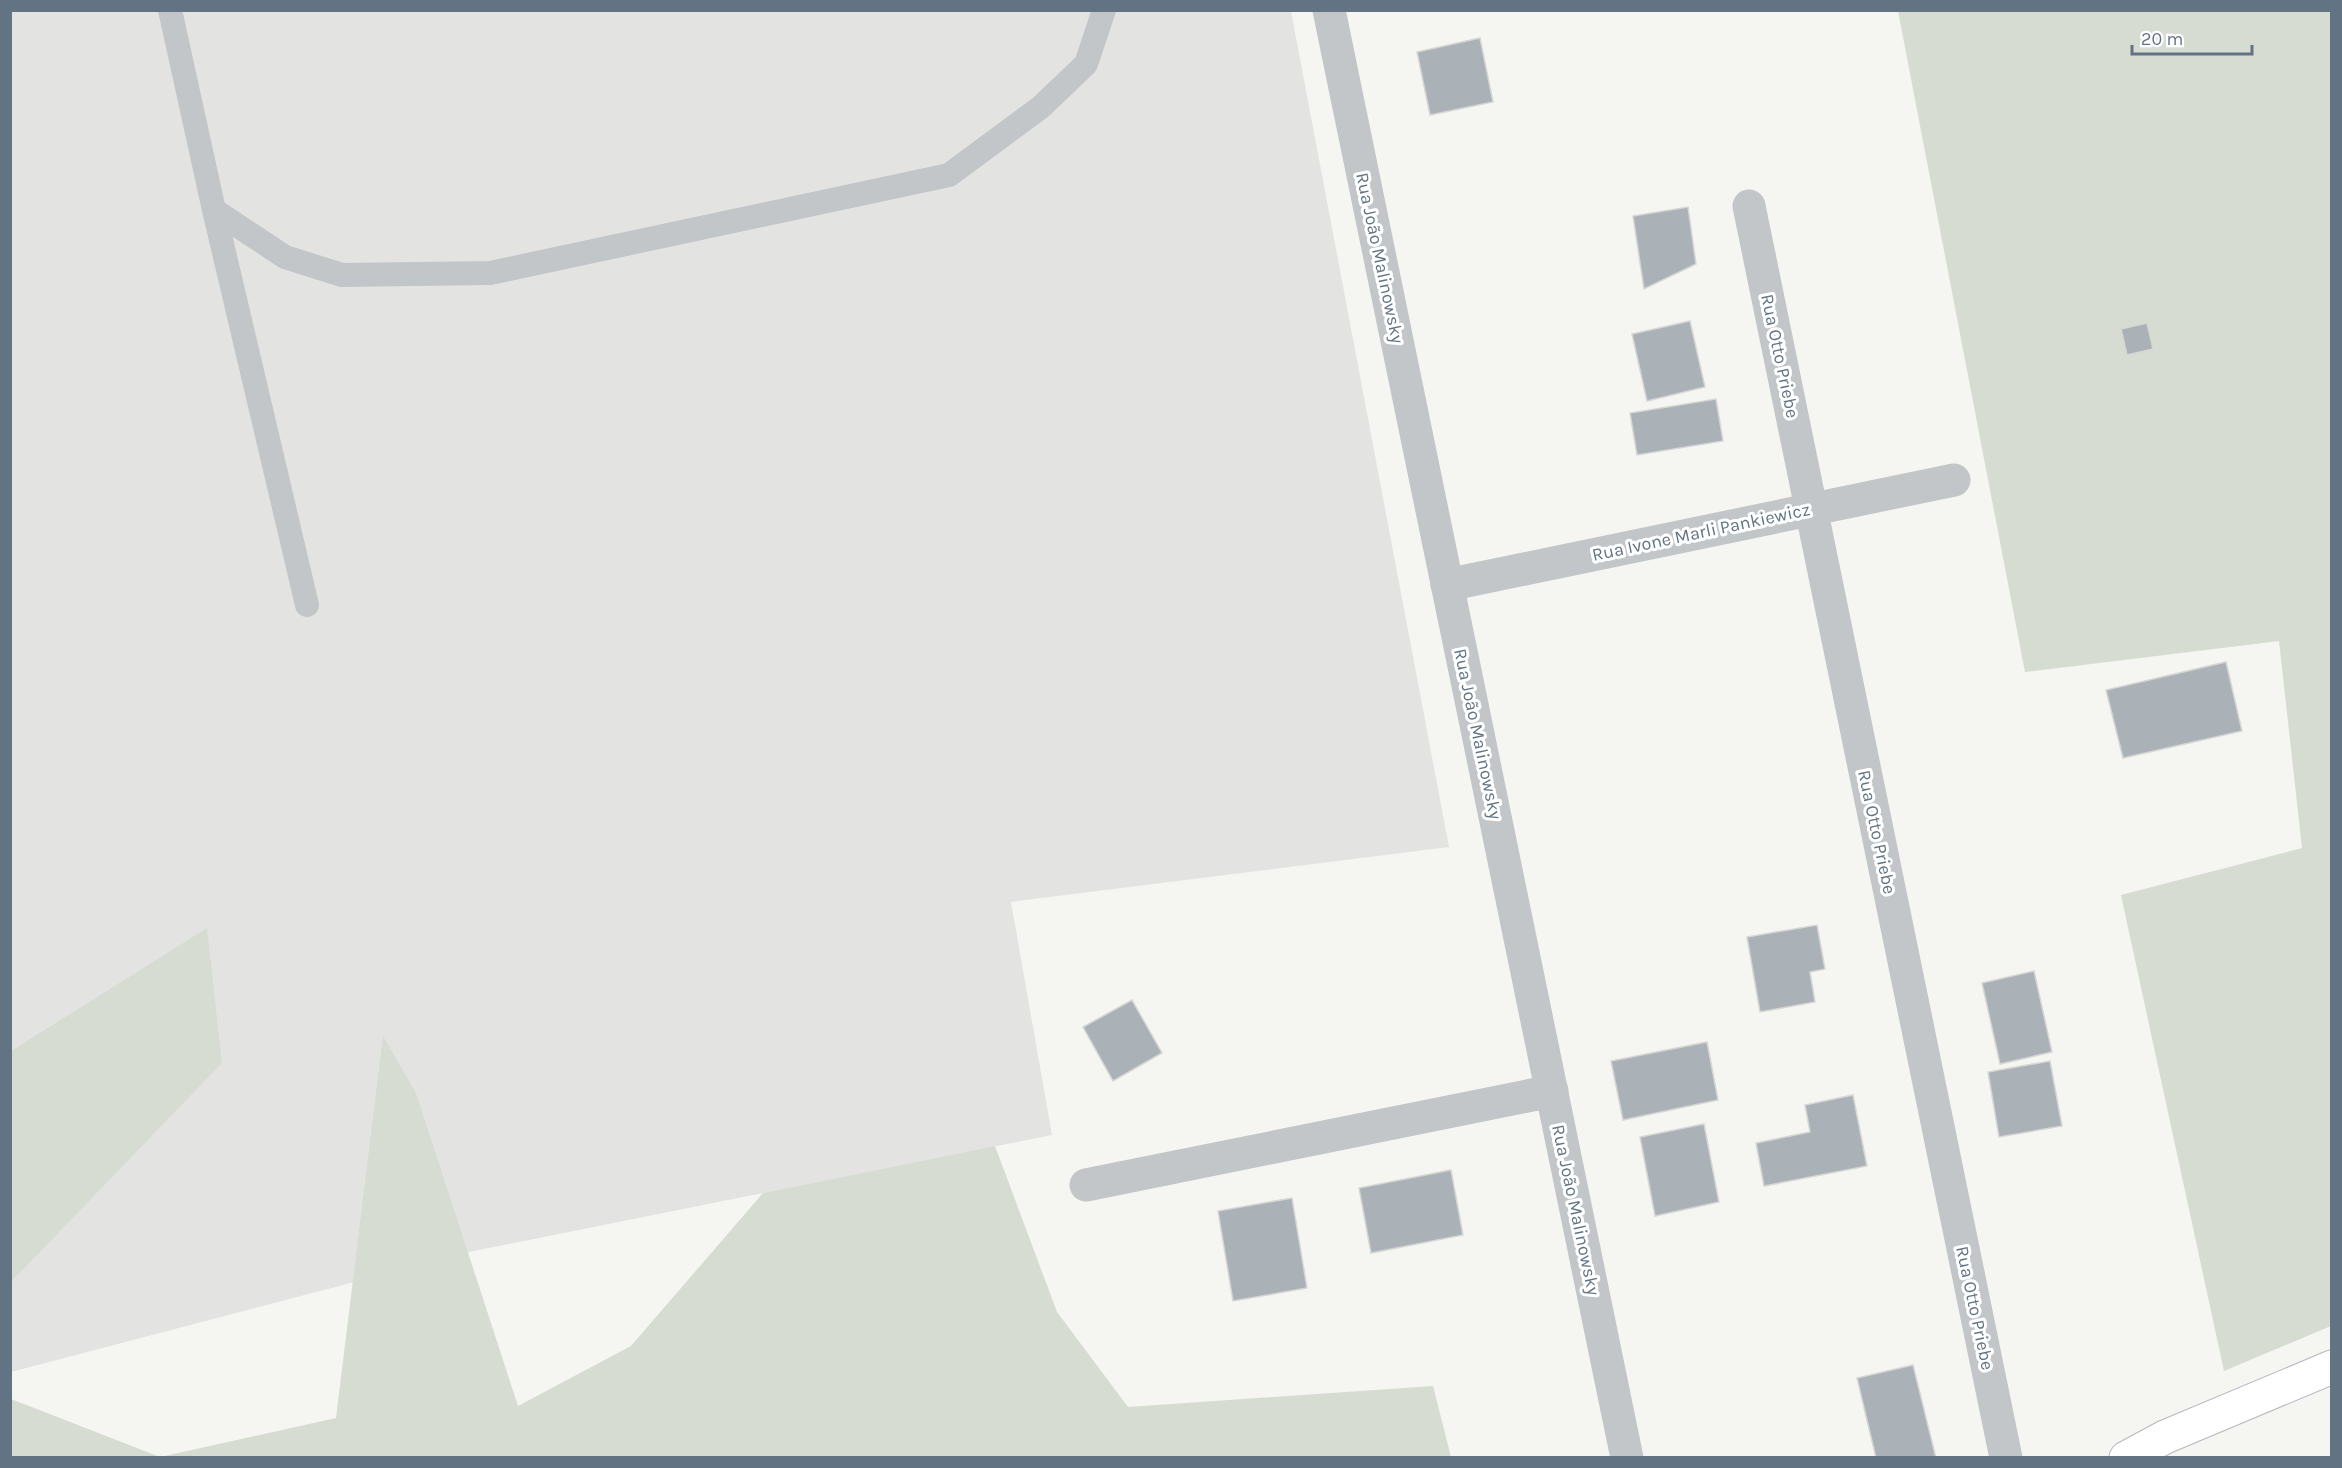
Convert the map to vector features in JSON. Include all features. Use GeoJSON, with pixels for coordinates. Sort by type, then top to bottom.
{"type":"FeatureCollection","features":[{"type":"Feature","properties":{"kind":"main road"},"geometry":{"type":"LineString","coordinates":[[2126,1458],[2165,1437],[2331,1367]]}},
{"type":"Feature","properties":{"kind":"street","name":"Rua João Malinowsky"},"geometry":{"type":"LineString","coordinates":[[1329,10],[1627,1458]]}},
{"type":"Feature","properties":{"kind":"street","name":"Rua Otto Priebe"},"geometry":{"type":"LineString","coordinates":[[1749,206],[2006,1458]]}},
{"type":"Feature","properties":{"kind":"street","name":"Rua Ivone Marli Pankiewicz"},"geometry":{"type":"LineString","coordinates":[[1447,585],[1954,480]]}},
{"type":"Feature","properties":{"kind":"street"},"geometry":{"type":"LineString","coordinates":[[1086,1185],[1552,1091]]}},
{"type":"Feature","properties":{"kind":"lane"},"geometry":{"type":"LineString","coordinates":[[170,10],[214,210],[307,605]]}},
{"type":"Feature","properties":{"kind":"lane"},"geometry":{"type":"LineString","coordinates":[[214,210],[285,257],[342,275],[490,273],[949,176],[1041,107],[1086,64],[1104,10]]}},
{"type":"Feature","properties":{"kind":"shaded area"},"geometry":{"type":"Polygon","coordinates":[[[11,11],[1291,11],[1449,847],[1011,902],[1052,1135],[469,1252],[11,1372],[11,11]]]}},
{"type":"Feature","properties":{"kind":"shaded area"},"geometry":{"type":"Polygon","coordinates":[[[1898,11],[2331,11],[2331,1326],[2224,1371],[2121,895],[2302,848],[2279,641],[2025,672],[1898,11]]]}},
{"type":"Feature","properties":{"kind":"shaded area"},"geometry":{"type":"Polygon","coordinates":[[[207,928],[222,1063],[11,1282],[11,1051],[207,928]]]}},
{"type":"Feature","properties":{"kind":"shaded area"},"geometry":{"type":"Polygon","coordinates":[[[383,1036],[416,1093],[518,1406],[631,1346],[763,1193],[995,1146],[1057,1312],[1128,1407],[1433,1386],[1451,1457],[160,1457],[336,1418],[383,1036]]]}},
{"type":"Feature","properties":{"kind":"shaded area"},"geometry":{"type":"Polygon","coordinates":[[[11,1399],[160,1457],[11,1457],[11,1399]]]}},
{"type":"Feature","properties":{"kind":"building"},"geometry":{"type":"Polygon","coordinates":[[[1480,38],[1493,102],[1430,115],[1417,52],[1480,38]]]}},
{"type":"Feature","properties":{"kind":"building"},"geometry":{"type":"Polygon","coordinates":[[[1688,207],[1696,264],[1644,289],[1633,216],[1688,207]]]}},
{"type":"Feature","properties":{"kind":"building"},"geometry":{"type":"Polygon","coordinates":[[[1690,321],[1705,387],[1647,401],[1632,334],[1690,321]]]}},
{"type":"Feature","properties":{"kind":"building"},"geometry":{"type":"Polygon","coordinates":[[[2147,323],[2153,349],[2127,355],[2121,329],[2147,323]]]}},
{"type":"Feature","properties":{"kind":"building"},"geometry":{"type":"Polygon","coordinates":[[[1716,399],[1723,441],[1637,455],[1630,413],[1716,399]]]}},
{"type":"Feature","properties":{"kind":"building"},"geometry":{"type":"Polygon","coordinates":[[[2226,662],[2242,731],[2123,758],[2106,690],[2226,662]]]}},
{"type":"Feature","properties":{"kind":"building"},"geometry":{"type":"Polygon","coordinates":[[[1817,925],[1825,969],[1810,972],[1815,1002],[1760,1012],[1747,937],[1817,925]]]}},
{"type":"Feature","properties":{"kind":"building"},"geometry":{"type":"Polygon","coordinates":[[[2034,971],[2052,1052],[2000,1064],[1982,983],[2034,971]]]}},
{"type":"Feature","properties":{"kind":"building"},"geometry":{"type":"Polygon","coordinates":[[[1132,1000],[1162,1053],[1113,1081],[1083,1027],[1132,1000]]]}},
{"type":"Feature","properties":{"kind":"building"},"geometry":{"type":"Polygon","coordinates":[[[1707,1042],[1718,1100],[1623,1120],[1611,1061],[1707,1042]]]}},
{"type":"Feature","properties":{"kind":"building"},"geometry":{"type":"Polygon","coordinates":[[[2050,1061],[2062,1126],[1999,1137],[1988,1072],[2050,1061]]]}},
{"type":"Feature","properties":{"kind":"building"},"geometry":{"type":"Polygon","coordinates":[[[1853,1095],[1867,1166],[1764,1186],[1756,1143],[1810,1132],[1805,1105],[1853,1095]]]}},
{"type":"Feature","properties":{"kind":"building"},"geometry":{"type":"Polygon","coordinates":[[[1704,1124],[1719,1202],[1655,1216],[1640,1137],[1704,1124]]]}},
{"type":"Feature","properties":{"kind":"building"},"geometry":{"type":"Polygon","coordinates":[[[1451,1170],[1463,1235],[1371,1253],[1359,1188],[1451,1170]]]}},
{"type":"Feature","properties":{"kind":"building"},"geometry":{"type":"Polygon","coordinates":[[[1292,1198],[1307,1288],[1233,1301],[1218,1211],[1292,1198]]]}},
{"type":"Feature","properties":{"kind":"building"},"geometry":{"type":"Polygon","coordinates":[[[1913,1365],[1936,1458],[1876,1458],[1857,1378],[1913,1365]]]}}]}
